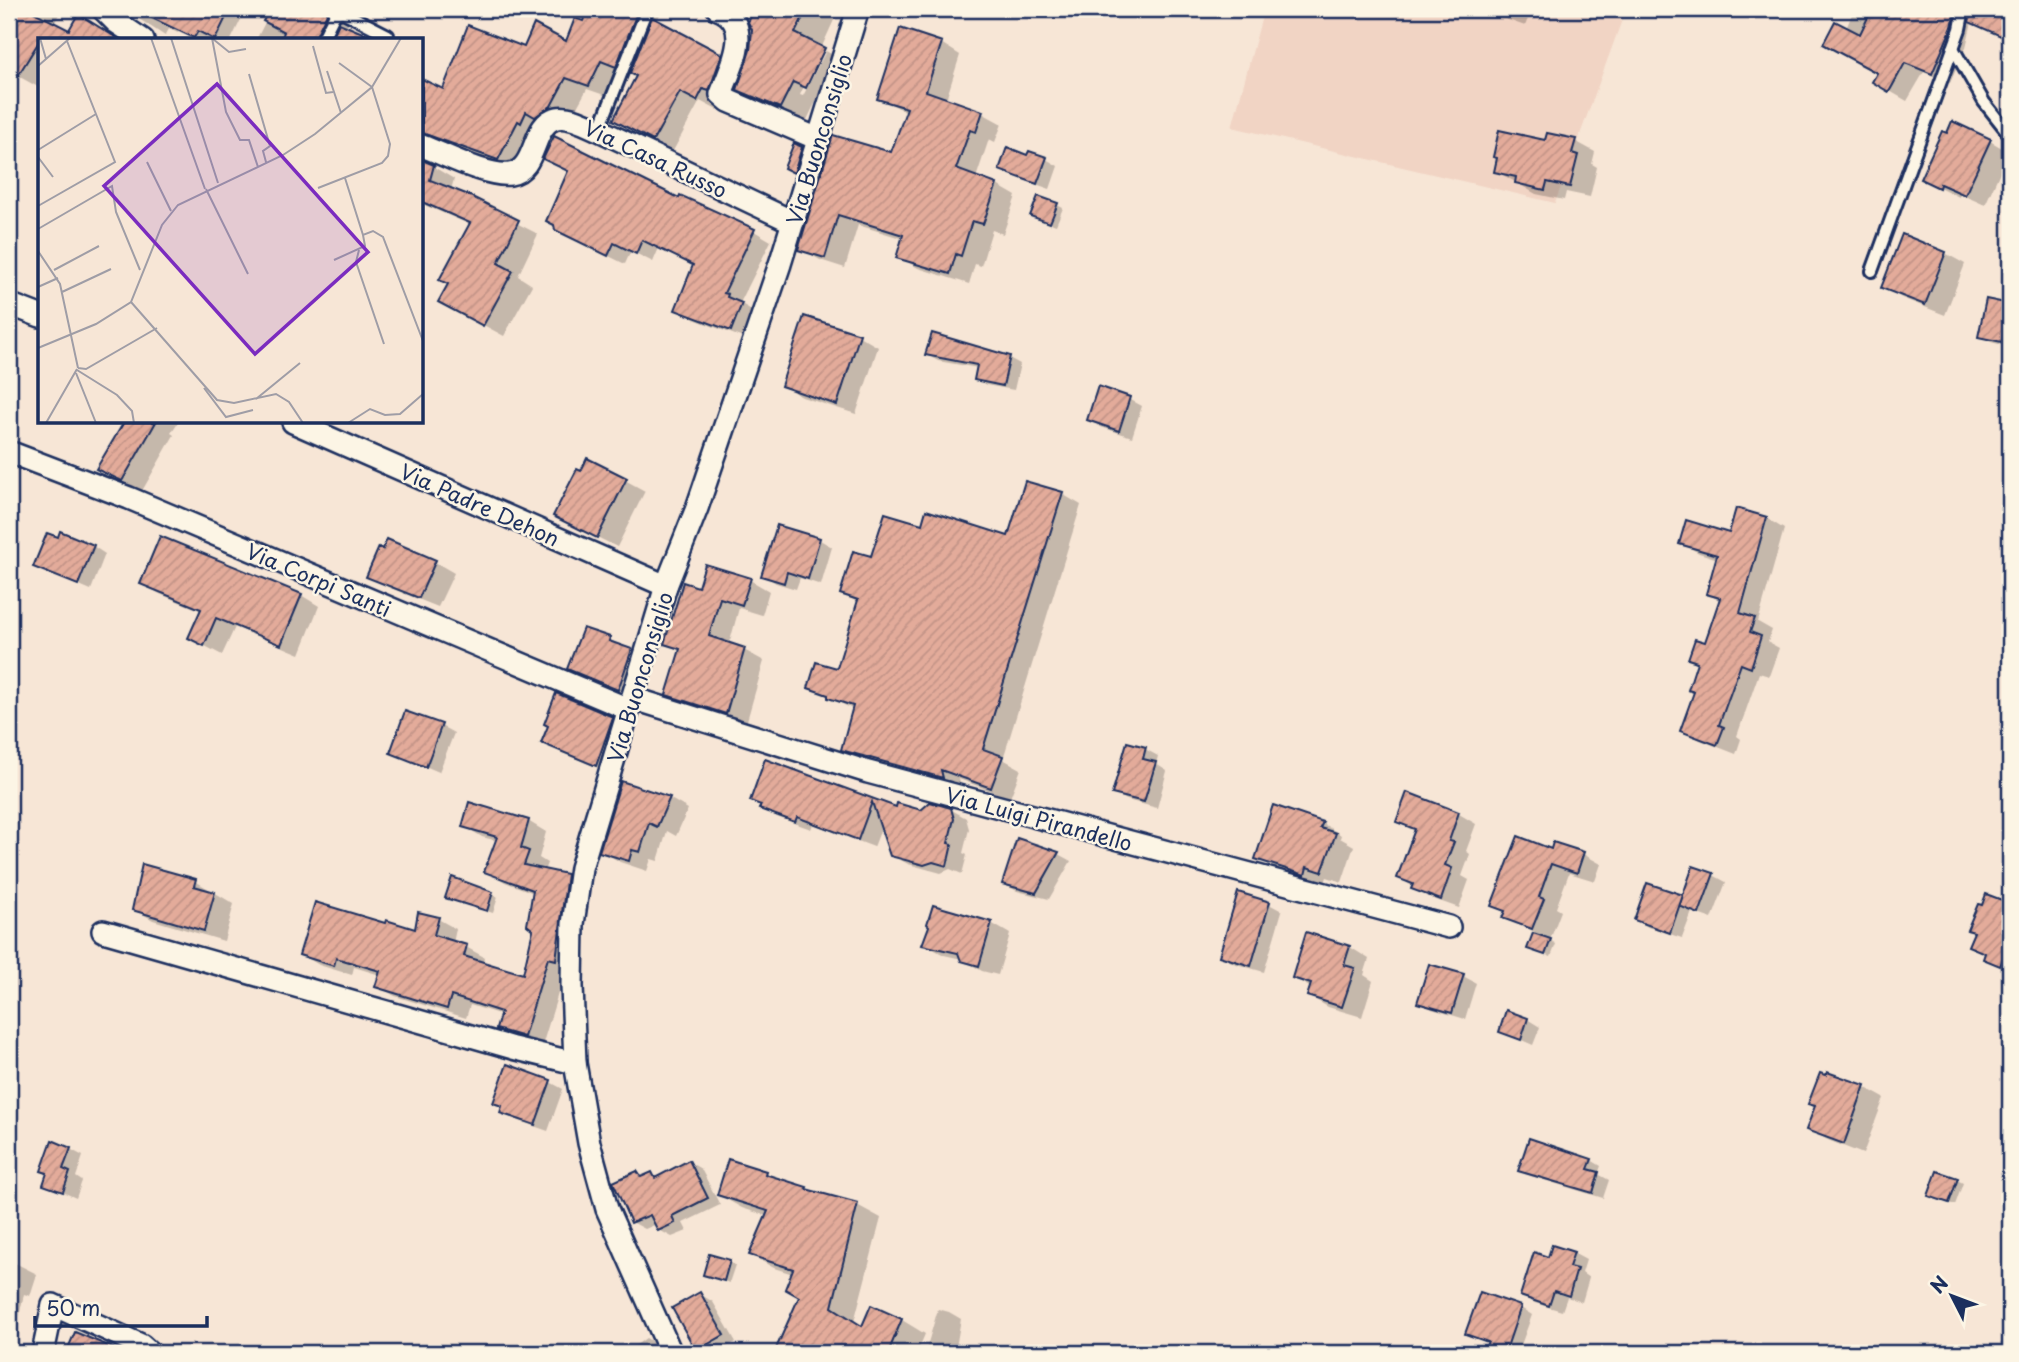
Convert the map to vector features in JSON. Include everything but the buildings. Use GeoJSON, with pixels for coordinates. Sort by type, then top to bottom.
{"type":"FeatureCollection","features":[{"type":"Feature","properties":{"kind":"street"},"geometry":{"type":"LineString","coordinates":[[103,9],[116,22],[140,38]]}},
{"type":"Feature","properties":{"kind":"street"},"geometry":{"type":"LineString","coordinates":[[718,9],[730,14],[735,22],[739,42],[721,94],[729,101],[818,139]]}},
{"type":"Feature","properties":{"kind":"street","name":"Via Buonconsiglio"},"geometry":{"type":"LineString","coordinates":[[671,1353],[607,1209],[589,1143],[575,1063],[572,986],[573,924],[579,879],[666,586],[697,508],[793,222],[858,9]]}},
{"type":"Feature","properties":{"kind":"street","name":"Via Casa Russo"},"geometry":{"type":"LineString","coordinates":[[424,147],[490,172],[512,174],[524,167],[545,125],[556,118],[570,119],[599,130],[793,222]]}},
{"type":"Feature","properties":{"kind":"street"},"geometry":{"type":"LineString","coordinates":[[9,304],[38,315]]}},
{"type":"Feature","properties":{"kind":"street","name":"Via Padre Dehon"},"geometry":{"type":"LineString","coordinates":[[298,424],[666,586]]}},
{"type":"Feature","properties":{"kind":"street","name":"Via Corpi Santi"},"geometry":{"type":"LineString","coordinates":[[9,452],[129,498],[630,704]]}},
{"type":"Feature","properties":{"kind":"street","name":"Via Luigi Pirandello"},"geometry":{"type":"LineString","coordinates":[[630,704],[868,772],[1449,927]]}},
{"type":"Feature","properties":{"kind":"street"},"geometry":{"type":"LineString","coordinates":[[103,931],[513,1048],[575,1063]]}},
{"type":"Feature","properties":{"kind":"street"},"geometry":{"type":"LineString","coordinates":[[43,1353],[53,1305],[141,1345],[150,1353]]}},
{"type":"Feature","properties":{"kind":"lane"},"geometry":{"type":"LineString","coordinates":[[599,130],[647,9]]}},
{"type":"Feature","properties":{"kind":"lane"},"geometry":{"type":"LineString","coordinates":[[1872,271],[1953,48],[1964,9]]}},
{"type":"Feature","properties":{"kind":"lane"},"geometry":{"type":"LineString","coordinates":[[323,38],[335,14],[343,12],[388,35]]}},
{"type":"Feature","properties":{"kind":"lane"},"geometry":{"type":"LineString","coordinates":[[1953,48],[1984,102],[2010,135]]}},
{"type":"Feature","properties":{"kind":"shaded area"},"geometry":{"type":"Polygon","coordinates":[[[1264,9],[1626,9],[1555,203],[1232,127],[1264,9]]]}}]}
